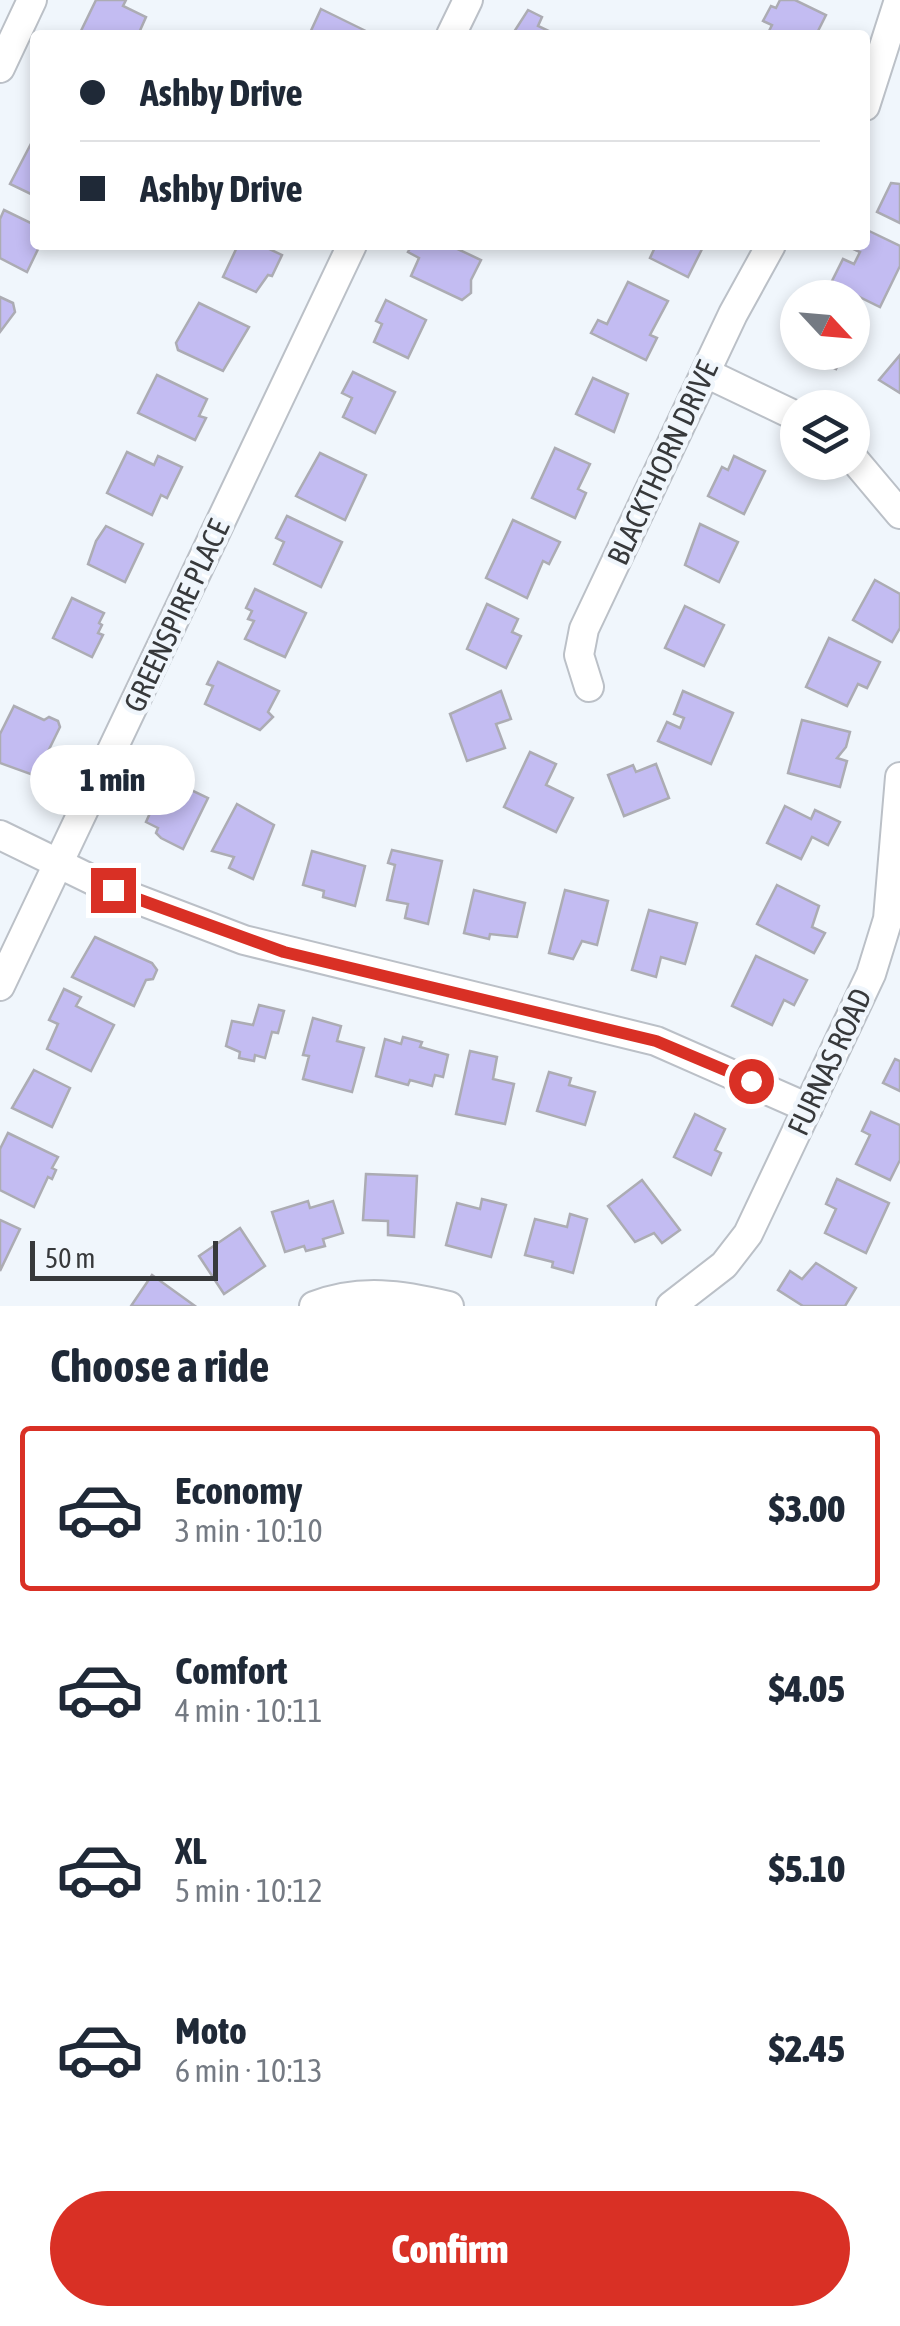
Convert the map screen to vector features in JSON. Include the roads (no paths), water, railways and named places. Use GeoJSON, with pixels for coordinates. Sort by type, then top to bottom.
{"type":"FeatureCollection","features":[{"type":"Feature","properties":{"kind":"street"},"geometry":{"type":"LineString","coordinates":[[0,68],[32,0]]}},
{"type":"Feature","properties":{"kind":"street"},"geometry":{"type":"LineString","coordinates":[[453,30],[468,0]]}},
{"type":"Feature","properties":{"kind":"street"},"geometry":{"type":"LineString","coordinates":[[870,90],[899,0]]}},
{"type":"Feature","properties":{"kind":"street","name":"GREENSPIRE PLACE"},"geometry":{"type":"LineString","coordinates":[[0,986],[350,250]]}},
{"type":"Feature","properties":{"kind":"street","name":"BLACKTHORN DRIVE"},"geometry":{"type":"LineString","coordinates":[[589,687],[580,655],[584,629],[753,273],[768,250]]}},
{"type":"Feature","properties":{"kind":"street"},"geometry":{"type":"LineString","coordinates":[[706,372],[780,408]]}},
{"type":"Feature","properties":{"kind":"street"},"geometry":{"type":"LineString","coordinates":[[870,478],[900,514]]}},
{"type":"Feature","properties":{"kind":"street","name":"FURNAS ROAD"},"geometry":{"type":"LineString","coordinates":[[672,1306],[724,1265],[748,1234],[871,974],[888,919],[900,777]]}},
{"type":"Feature","properties":{"kind":"street"},"geometry":{"type":"LineString","coordinates":[[0,835],[113,890],[284,952],[656,1041],[808,1108]]}},
{"type":"Feature","properties":{"kind":"street"},"geometry":{"type":"LineString","coordinates":[[314,1306],[370,1294],[404,1296],[449,1306]]}}]}
